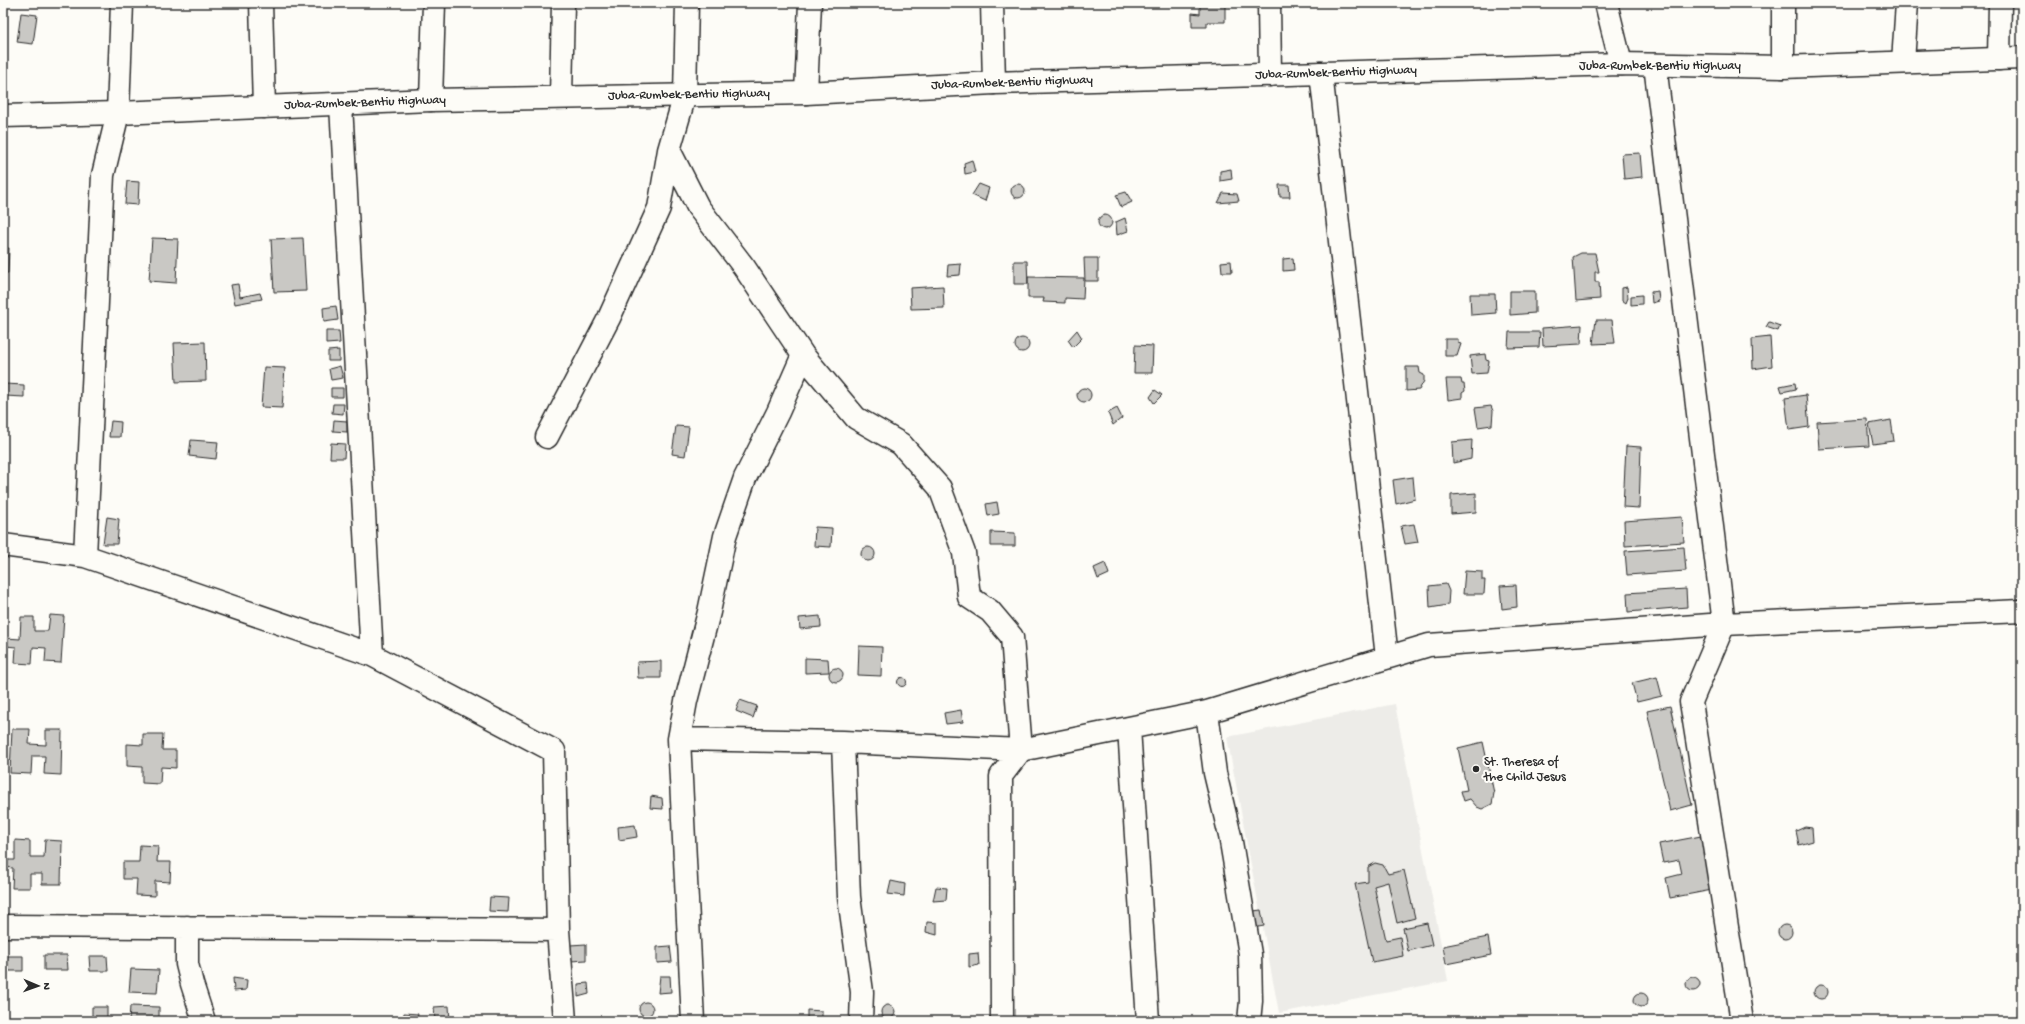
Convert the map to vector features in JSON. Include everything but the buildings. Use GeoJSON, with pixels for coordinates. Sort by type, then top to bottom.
{"type":"FeatureCollection","features":[{"type":"Feature","properties":{"kind":"street"},"geometry":{"type":"LineString","coordinates":[[85,556],[103,175],[118,113],[122,3]]}},
{"type":"Feature","properties":{"kind":"street"},"geometry":{"type":"LineString","coordinates":[[261,3],[264,108]]}},
{"type":"Feature","properties":{"kind":"street"},"geometry":{"type":"LineString","coordinates":[[431,100],[434,3]]}},
{"type":"Feature","properties":{"kind":"street"},"geometry":{"type":"LineString","coordinates":[[561,97],[563,3]]}},
{"type":"Feature","properties":{"kind":"street"},"geometry":{"type":"LineString","coordinates":[[547,437],[609,318],[660,208],[669,150],[685,95],[687,3]]}},
{"type":"Feature","properties":{"kind":"street"},"geometry":{"type":"LineString","coordinates":[[806,93],[810,3]]}},
{"type":"Feature","properties":{"kind":"street"},"geometry":{"type":"LineString","coordinates":[[992,3],[994,83]]}},
{"type":"Feature","properties":{"kind":"street"},"geometry":{"type":"LineString","coordinates":[[1269,3],[1270,75]]}},
{"type":"Feature","properties":{"kind":"street"},"geometry":{"type":"LineString","coordinates":[[1606,3],[1621,64]]}},
{"type":"Feature","properties":{"kind":"street"},"geometry":{"type":"LineString","coordinates":[[1783,67],[1784,3]]}},
{"type":"Feature","properties":{"kind":"street"},"geometry":{"type":"LineString","coordinates":[[1903,62],[1907,3]]}},
{"type":"Feature","properties":{"kind":"street"},"geometry":{"type":"LineString","coordinates":[[1999,59],[2000,3]]}},
{"type":"Feature","properties":{"kind":"street","name":"Juba-Rumbek-Bentiu Highway"},"geometry":{"type":"LineString","coordinates":[[3,116],[264,108],[431,100],[806,93],[994,83],[1621,64],[1783,67],[2022,58]]}},
{"type":"Feature","properties":{"kind":"street"},"geometry":{"type":"LineString","coordinates":[[1655,65],[1724,624],[1691,702],[1742,1021]]}},
{"type":"Feature","properties":{"kind":"street"},"geometry":{"type":"LineString","coordinates":[[1321,73],[1387,657]]}},
{"type":"Feature","properties":{"kind":"street"},"geometry":{"type":"LineString","coordinates":[[341,105],[372,655]]}},
{"type":"Feature","properties":{"kind":"street"},"geometry":{"type":"LineString","coordinates":[[669,150],[698,207],[744,267],[803,355],[856,418],[901,444],[940,488],[964,554],[969,597],[990,611],[1012,637],[1021,750],[1001,776],[1002,1021]]}},
{"type":"Feature","properties":{"kind":"street"},"geometry":{"type":"LineString","coordinates":[[693,1021],[679,739],[686,701],[709,612],[725,536],[745,478],[778,412],[803,355]]}},
{"type":"Feature","properties":{"kind":"street"},"geometry":{"type":"LineString","coordinates":[[3,545],[85,556],[372,655],[554,751],[558,930],[565,1021]]}},
{"type":"Feature","properties":{"kind":"street"},"geometry":{"type":"LineString","coordinates":[[679,739],[843,742],[1021,750],[1207,712],[1429,645],[1724,624],[2022,611]]}},
{"type":"Feature","properties":{"kind":"street"},"geometry":{"type":"LineString","coordinates":[[1207,712],[1215,774],[1230,836],[1250,954],[1251,1001],[1249,1021]]}},
{"type":"Feature","properties":{"kind":"street"},"geometry":{"type":"LineString","coordinates":[[1129,728],[1148,1021]]}},
{"type":"Feature","properties":{"kind":"street"},"geometry":{"type":"LineString","coordinates":[[843,742],[849,897],[862,992],[861,1021]]}},
{"type":"Feature","properties":{"kind":"street"},"geometry":{"type":"LineString","coordinates":[[3,926],[558,930]]}},
{"type":"Feature","properties":{"kind":"street"},"geometry":{"type":"LineString","coordinates":[[187,927],[187,964],[204,1021]]}},
{"type":"Feature","properties":{"kind":"shaded area"},"geometry":{"type":"Polygon","coordinates":[[[1395,704],[1448,981],[1279,1013],[1227,737],[1395,704]]]}},
{"type":"Feature","properties":{"kind":"place","name":"St. Theresa of the Child Jesus"},"geometry":{"type":"Point","coordinates":[1476,769]}}]}
